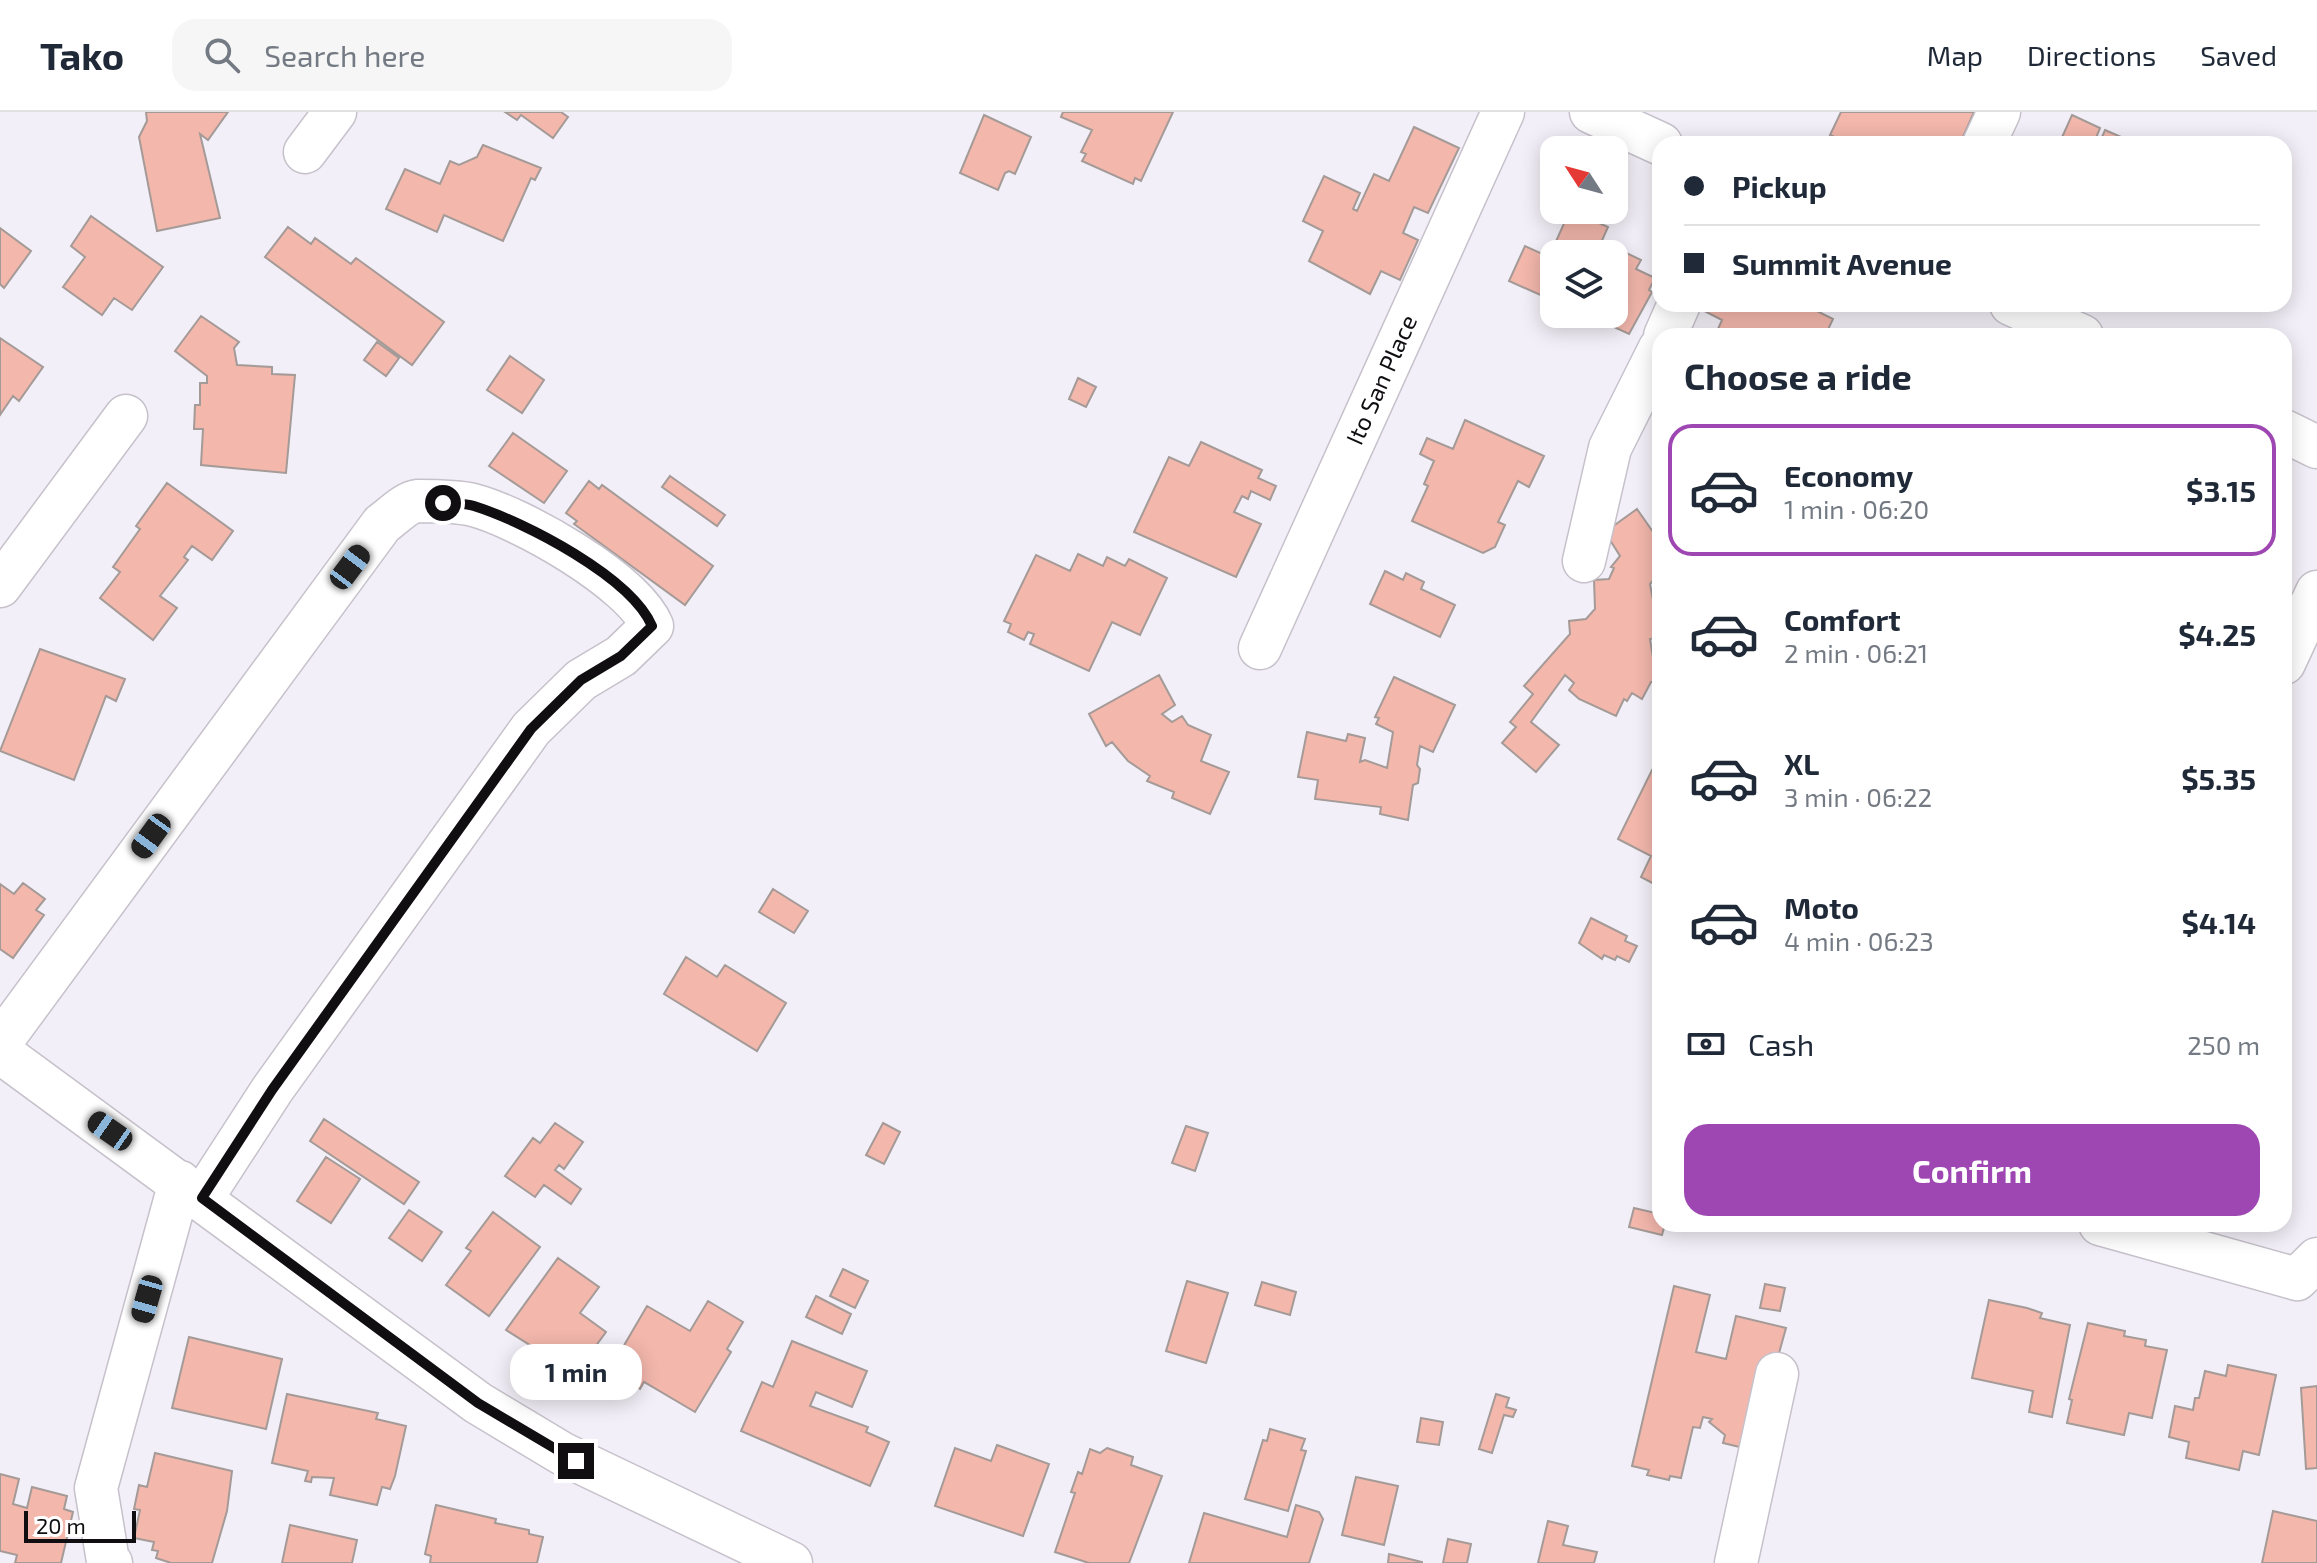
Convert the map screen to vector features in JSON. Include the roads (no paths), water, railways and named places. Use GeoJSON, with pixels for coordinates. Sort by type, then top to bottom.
{"type":"FeatureCollection","features":[{"type":"Feature","properties":{"kind":"street"},"geometry":{"type":"LineString","coordinates":[[305,152],[335,112]]}},
{"type":"Feature","properties":{"kind":"street","name":"Ito San Place"},"geometry":{"type":"LineString","coordinates":[[1260,648],[1503,112]]}},
{"type":"Feature","properties":{"kind":"street"},"geometry":{"type":"LineString","coordinates":[[1591,112],[1657,131]]}},
{"type":"Feature","properties":{"kind":"street"},"geometry":{"type":"LineString","coordinates":[[1988,136],[1999,112]]}},
{"type":"Feature","properties":{"kind":"street"},"geometry":{"type":"LineString","coordinates":[[2027,312],[2064,328]]}},
{"type":"Feature","properties":{"kind":"street"},"geometry":{"type":"LineString","coordinates":[[1584,561],[1610,448],[1652,364]]}},
{"type":"Feature","properties":{"kind":"street"},"geometry":{"type":"LineString","coordinates":[[0,586],[126,416]]}},
{"type":"Feature","properties":{"kind":"street"},"geometry":{"type":"LineString","coordinates":[[2292,435],[2317,447]]}},
{"type":"Feature","properties":{"kind":"street"},"geometry":{"type":"LineString","coordinates":[[0,1043],[382,524],[414,501],[473,505],[589,562],[625,589],[652,626],[621,656],[581,680],[531,729],[272,1090],[226,1163],[191,1190],[96,1488],[108,1561],[111,1563]]}},
{"type":"Feature","properties":{"kind":"street"},"geometry":{"type":"LineString","coordinates":[[2292,646],[2317,592]]}},
{"type":"Feature","properties":{"kind":"street"},"geometry":{"type":"LineString","coordinates":[[0,1052],[478,1403],[563,1454],[791,1563]]}},
{"type":"Feature","properties":{"kind":"street"},"geometry":{"type":"LineString","coordinates":[[2129,1232],[2297,1279],[2317,1259]]}},
{"type":"Feature","properties":{"kind":"street"},"geometry":{"type":"LineString","coordinates":[[1736,1563],[1777,1374]]}}]}
